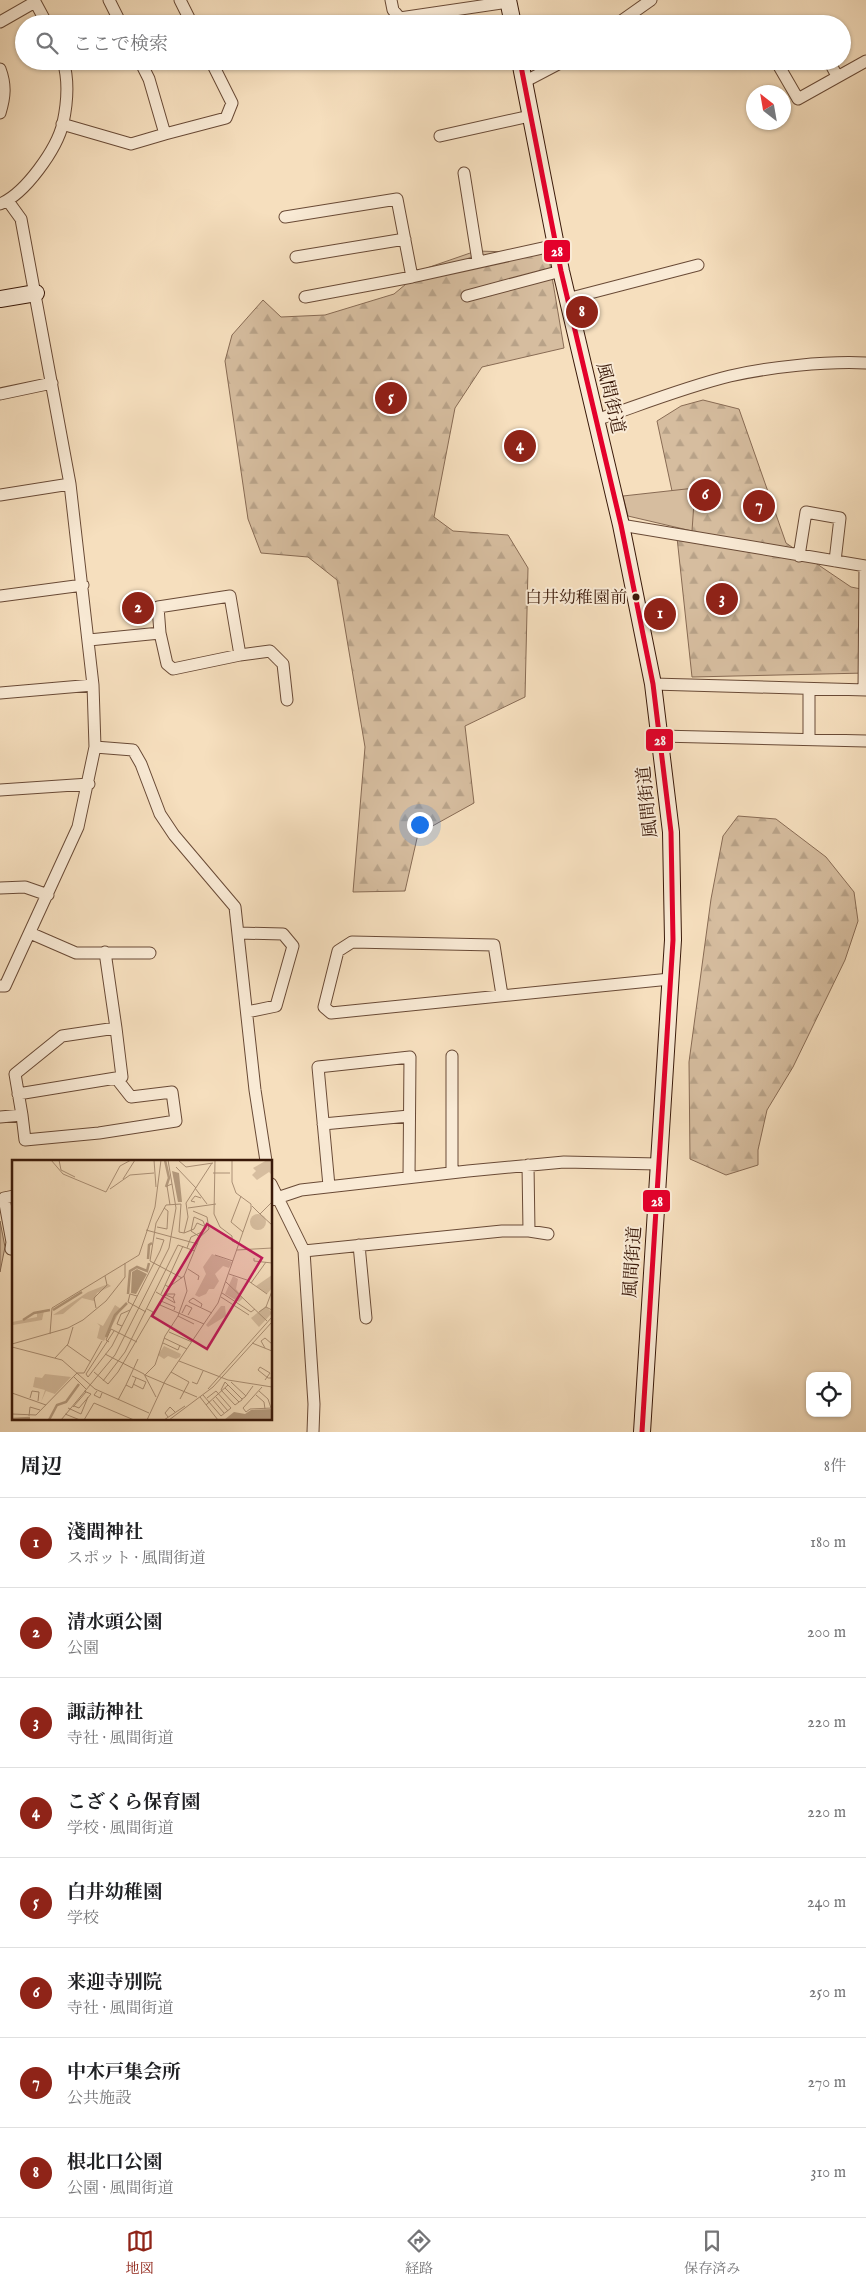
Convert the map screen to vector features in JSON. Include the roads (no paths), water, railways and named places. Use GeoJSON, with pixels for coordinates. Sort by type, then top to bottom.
{"type":"FeatureCollection","features":[{"type":"Feature","properties":{"kind":"street"},"geometry":{"type":"LineString","coordinates":[[109,0],[116,15]]}},
{"type":"Feature","properties":{"kind":"street"},"geometry":{"type":"LineString","coordinates":[[180,0],[188,15]]}},
{"type":"Feature","properties":{"kind":"street"},"geometry":{"type":"LineString","coordinates":[[392,0],[393,10],[397,15]]}},
{"type":"Feature","properties":{"kind":"street"},"geometry":{"type":"LineString","coordinates":[[630,15],[652,0]]}},
{"type":"Feature","properties":{"kind":"street"},"geometry":{"type":"LineString","coordinates":[[0,22],[35,1],[42,15]]}},
{"type":"Feature","properties":{"kind":"street"},"geometry":{"type":"LineString","coordinates":[[419,15],[508,1],[511,15]]}},
{"type":"Feature","properties":{"kind":"street"},"geometry":{"type":"LineString","coordinates":[[851,68],[866,60]]}},
{"type":"Feature","properties":{"kind":"street"},"geometry":{"type":"LineString","coordinates":[[0,70],[4,81],[5,98],[0,113]]}},
{"type":"Feature","properties":{"kind":"street"},"geometry":{"type":"LineString","coordinates":[[0,986],[5,986],[78,827],[95,747],[93,684],[89,640],[70,484],[22,219],[4,202],[29,181],[48,153],[62,124],[66,99],[65,70]]}},
{"type":"Feature","properties":{"kind":"street"},"geometry":{"type":"LineString","coordinates":[[145,70],[149,78],[165,134]]}},
{"type":"Feature","properties":{"kind":"street"},"geometry":{"type":"LineString","coordinates":[[62,124],[130,144],[226,118],[232,103],[216,70]]}},
{"type":"Feature","properties":{"kind":"street","name":"風間街道"},"geometry":{"type":"LineString","coordinates":[[522,70],[561,271],[621,525],[653,684],[671,832],[673,940],[642,1432]]}},
{"type":"Feature","properties":{"kind":"street"},"geometry":{"type":"LineString","coordinates":[[524,82],[547,70]]}},
{"type":"Feature","properties":{"kind":"street"},"geometry":{"type":"LineString","coordinates":[[781,70],[798,99],[848,70]]}},
{"type":"Feature","properties":{"kind":"street"},"geometry":{"type":"LineString","coordinates":[[834,70],[837,76]]}},
{"type":"Feature","properties":{"kind":"street"},"geometry":{"type":"LineString","coordinates":[[440,136],[530,116]]}},
{"type":"Feature","properties":{"kind":"street"},"geometry":{"type":"LineString","coordinates":[[464,173],[478,261]]}},
{"type":"Feature","properties":{"kind":"street"},"geometry":{"type":"LineString","coordinates":[[285,217],[397,198],[412,277]]}},
{"type":"Feature","properties":{"kind":"street"},"geometry":{"type":"LineString","coordinates":[[296,257],[405,239]]}},
{"type":"Feature","properties":{"kind":"street"},"geometry":{"type":"LineString","coordinates":[[305,297],[412,277],[556,245]]}},
{"type":"Feature","properties":{"kind":"street"},"geometry":{"type":"LineString","coordinates":[[567,299],[698,265]]}},
{"type":"Feature","properties":{"kind":"street"},"geometry":{"type":"LineString","coordinates":[[467,296],[561,271]]}},
{"type":"Feature","properties":{"kind":"street"},"geometry":{"type":"LineString","coordinates":[[0,299],[36,292]]}},
{"type":"Feature","properties":{"kind":"street"},"geometry":{"type":"LineString","coordinates":[[596,420],[730,376],[791,367],[847,362],[866,363]]}},
{"type":"Feature","properties":{"kind":"street"},"geometry":{"type":"LineString","coordinates":[[0,394],[52,383]]}},
{"type":"Feature","properties":{"kind":"street"},"geometry":{"type":"LineString","coordinates":[[0,495],[70,484]]}},
{"type":"Feature","properties":{"kind":"street"},"geometry":{"type":"LineString","coordinates":[[799,556],[806,512],[840,518],[835,561]]}},
{"type":"Feature","properties":{"kind":"street"},"geometry":{"type":"LineString","coordinates":[[621,525],[865,566],[865,690],[653,684]]}},
{"type":"Feature","properties":{"kind":"street"},"geometry":{"type":"LineString","coordinates":[[0,596],[83,586]]}},
{"type":"Feature","properties":{"kind":"street"},"geometry":{"type":"LineString","coordinates":[[240,655],[230,596],[158,607],[160,633],[167,664],[173,669],[240,655],[270,651],[283,664],[286,700]]}},
{"type":"Feature","properties":{"kind":"street"},"geometry":{"type":"LineString","coordinates":[[89,640],[160,633]]}},
{"type":"Feature","properties":{"kind":"street"},"geometry":{"type":"LineString","coordinates":[[0,693],[93,684]]}},
{"type":"Feature","properties":{"kind":"street"},"geometry":{"type":"LineString","coordinates":[[809,739],[810,688]]}},
{"type":"Feature","properties":{"kind":"street"},"geometry":{"type":"LineString","coordinates":[[660,736],[866,741]]}},
{"type":"Feature","properties":{"kind":"street"},"geometry":{"type":"LineString","coordinates":[[95,747],[133,750],[141,764],[160,814],[174,835],[235,908],[260,1128],[266,1160]]}},
{"type":"Feature","properties":{"kind":"street"},"geometry":{"type":"LineString","coordinates":[[0,790],[88,784]]}},
{"type":"Feature","properties":{"kind":"street"},"geometry":{"type":"LineString","coordinates":[[0,888],[25,886],[48,895]]}},
{"type":"Feature","properties":{"kind":"street"},"geometry":{"type":"LineString","coordinates":[[30,933],[76,954],[105,952],[150,954]]}},
{"type":"Feature","properties":{"kind":"street"},"geometry":{"type":"LineString","coordinates":[[239,933],[283,934],[293,946],[276,1006],[247,1012]]}},
{"type":"Feature","properties":{"kind":"street"},"geometry":{"type":"LineString","coordinates":[[502,995],[494,945],[352,942],[338,951],[324,1007],[331,1013],[670,979]]}},
{"type":"Feature","properties":{"kind":"street"},"geometry":{"type":"LineString","coordinates":[[18,1094],[122,1077],[105,952]]}},
{"type":"Feature","properties":{"kind":"street"},"geometry":{"type":"LineString","coordinates":[[116,1028],[62,1036],[16,1074],[25,1140],[99,1134],[176,1121],[172,1092],[132,1097],[116,1078]]}},
{"type":"Feature","properties":{"kind":"street"},"geometry":{"type":"LineString","coordinates":[[452,1056],[452,1172]]}},
{"type":"Feature","properties":{"kind":"street"},"geometry":{"type":"LineString","coordinates":[[329,1186],[318,1067],[410,1057],[409,1177]]}},
{"type":"Feature","properties":{"kind":"street"},"geometry":{"type":"LineString","coordinates":[[0,1116],[22,1115]]}},
{"type":"Feature","properties":{"kind":"street"},"geometry":{"type":"LineString","coordinates":[[323,1124],[409,1116]]}},
{"type":"Feature","properties":{"kind":"street"},"geometry":{"type":"LineString","coordinates":[[312,1432],[314,1404],[304,1251],[274,1199],[301,1190],[329,1186],[528,1165],[564,1162],[658,1164]]}},
{"type":"Feature","properties":{"kind":"street"},"geometry":{"type":"LineString","coordinates":[[528,1165],[529,1230]]}},
{"type":"Feature","properties":{"kind":"street"},"geometry":{"type":"LineString","coordinates":[[12,1196],[4,1198],[12,1242]]}},
{"type":"Feature","properties":{"kind":"street"},"geometry":{"type":"LineString","coordinates":[[304,1251],[459,1235],[529,1230],[548,1234]]}},
{"type":"Feature","properties":{"kind":"street"},"geometry":{"type":"LineString","coordinates":[[359,1245],[366,1318]]}},
{"type":"Feature","properties":{"kind":"place","name":"根北口公園"},"geometry":{"type":"Point","coordinates":[582,312]}},
{"type":"Feature","properties":{"kind":"place","name":"白井幼稚園"},"geometry":{"type":"Point","coordinates":[391,398]}},
{"type":"Feature","properties":{"kind":"place","name":"こざくら保育園"},"geometry":{"type":"Point","coordinates":[520,446]}},
{"type":"Feature","properties":{"kind":"place","name":"来迎寺別院"},"geometry":{"type":"Point","coordinates":[705,495]}},
{"type":"Feature","properties":{"kind":"place","name":"中木戸集会所"},"geometry":{"type":"Point","coordinates":[759,506]}},
{"type":"Feature","properties":{"kind":"place","name":"白井幼稚園前"},"geometry":{"type":"Point","coordinates":[636,597]}},
{"type":"Feature","properties":{"kind":"place","name":"諏訪神社"},"geometry":{"type":"Point","coordinates":[722,599]}},
{"type":"Feature","properties":{"kind":"place","name":"清水頭公園"},"geometry":{"type":"Point","coordinates":[138,608]}},
{"type":"Feature","properties":{"kind":"place","name":"淺間神社"},"geometry":{"type":"Point","coordinates":[660,614]}}]}
